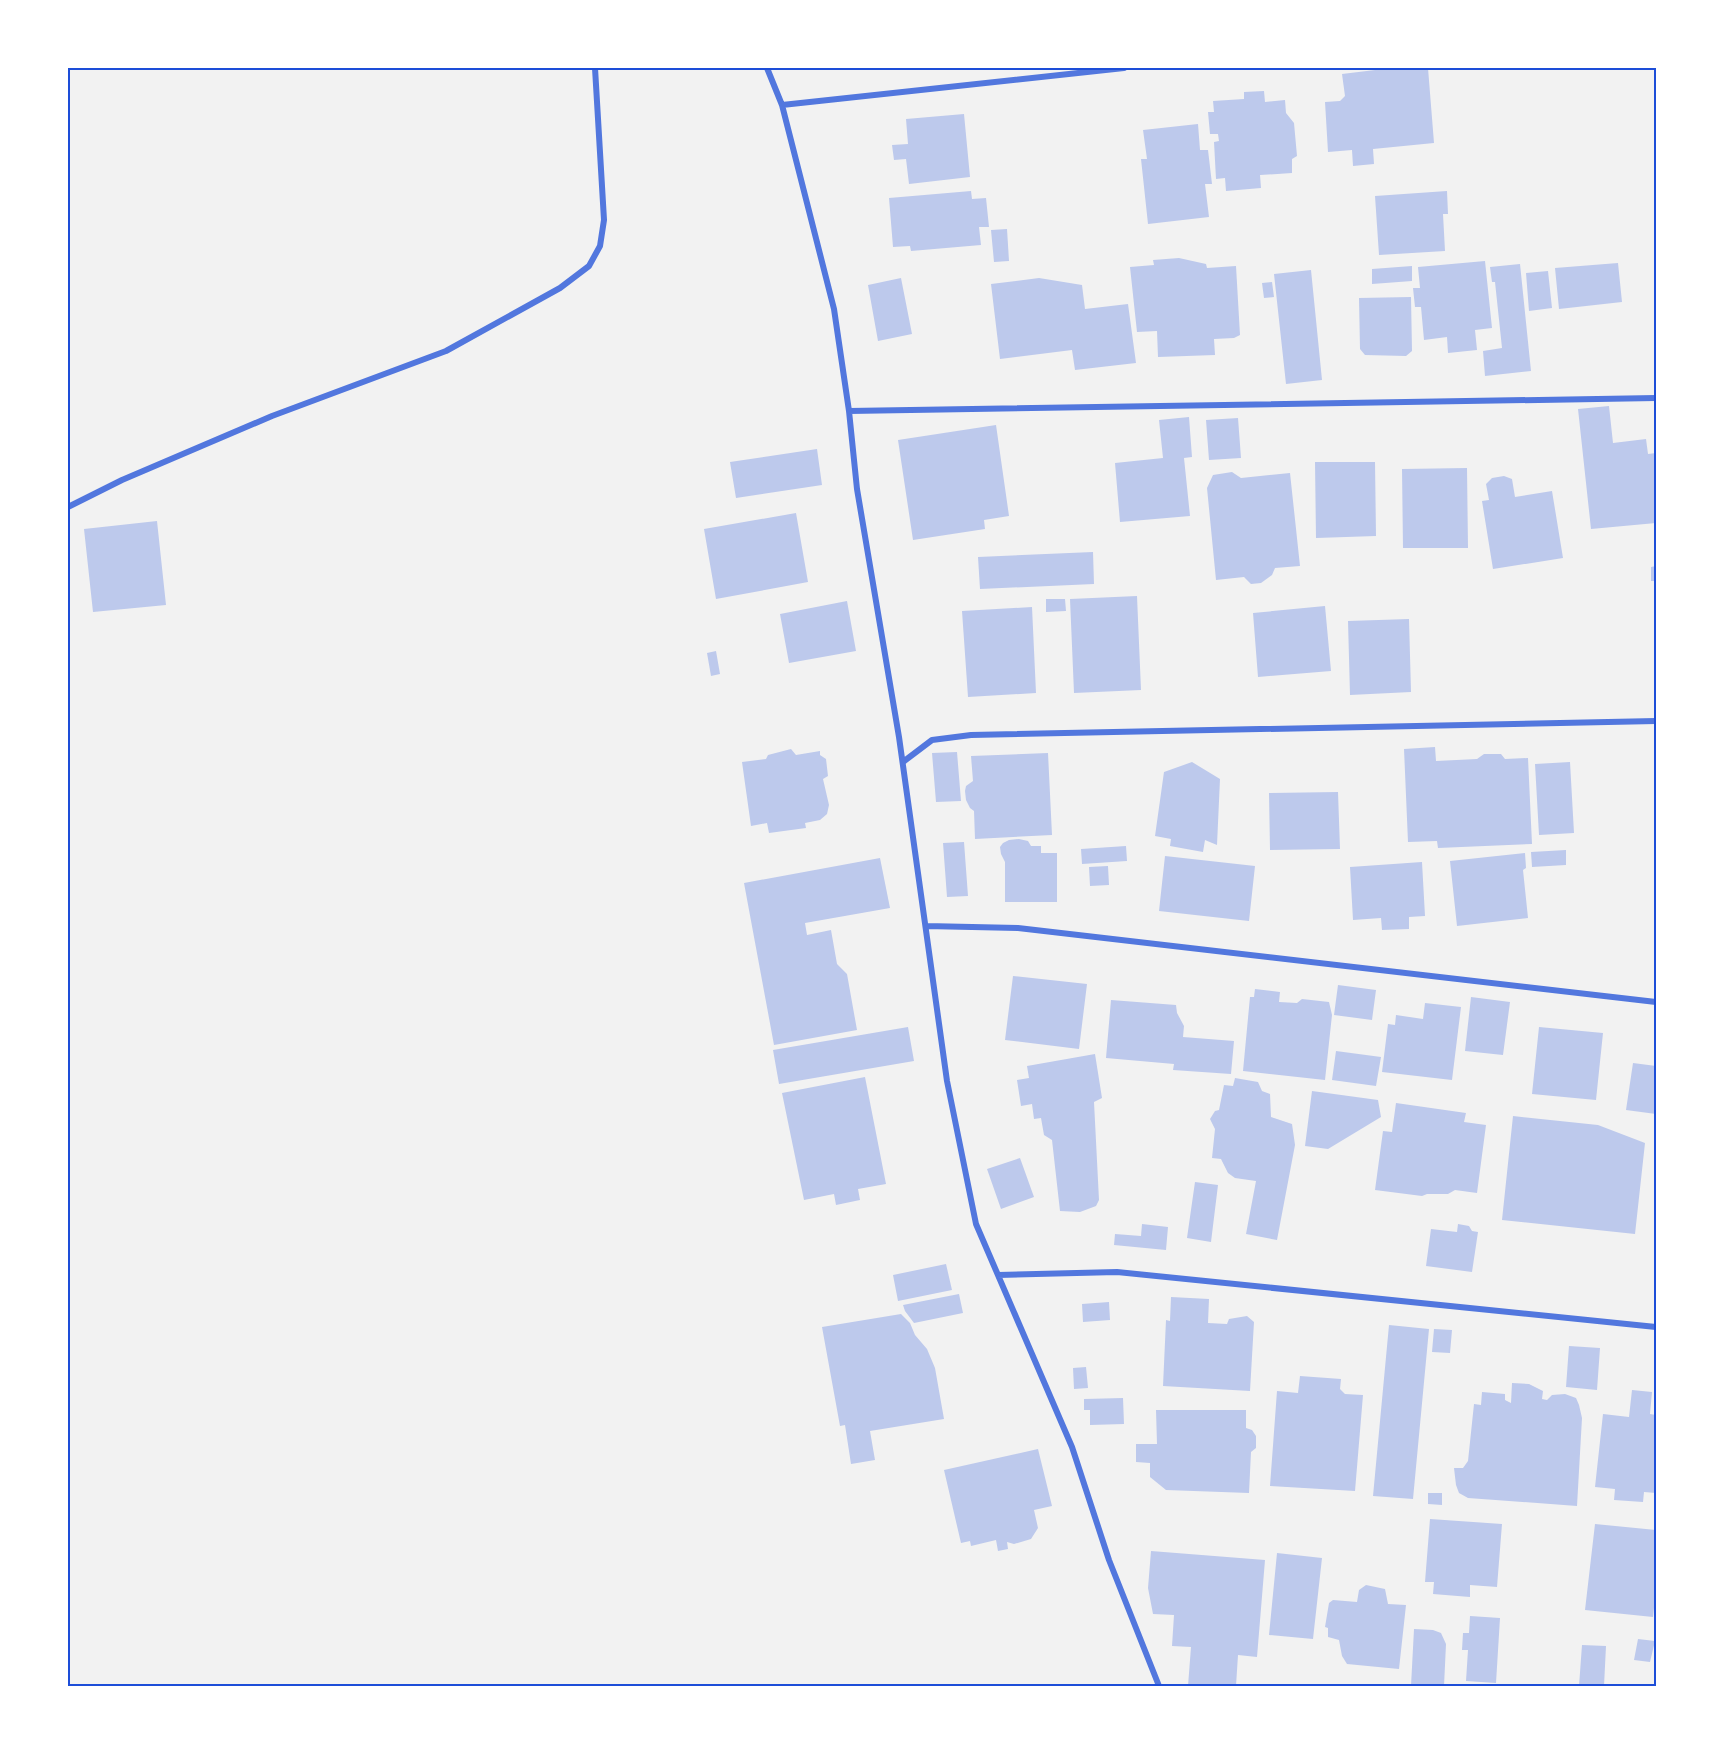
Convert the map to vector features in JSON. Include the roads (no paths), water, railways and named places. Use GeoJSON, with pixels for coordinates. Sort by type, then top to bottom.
{"type":"FeatureCollection","features":[{"type":"Feature","properties":{"kind":"street"},"geometry":{"type":"LineString","coordinates":[[68,507],[122,480],[272,416],[446,351],[560,288],[589,266],[600,246],[604,220],[595,68]]}},
{"type":"Feature","properties":{"kind":"street"},"geometry":{"type":"LineString","coordinates":[[766,68],[782,105],[834,309],[849,411],[857,489],[903,762],[947,1082],[976,1224],[1072,1447],[1110,1560],[1159,1686]]}},
{"type":"Feature","properties":{"kind":"street"},"geometry":{"type":"LineString","coordinates":[[782,105],[1124,68]]}},
{"type":"Feature","properties":{"kind":"street"},"geometry":{"type":"LineString","coordinates":[[849,411],[1656,398]]}},
{"type":"Feature","properties":{"kind":"street"},"geometry":{"type":"LineString","coordinates":[[903,762],[932,740],[971,735],[1656,721]]}},
{"type":"Feature","properties":{"kind":"street"},"geometry":{"type":"LineString","coordinates":[[926,926],[1018,928],[1656,1002]]}},
{"type":"Feature","properties":{"kind":"street"},"geometry":{"type":"LineString","coordinates":[[998,1275],[1117,1272],[1656,1327]]}}]}
